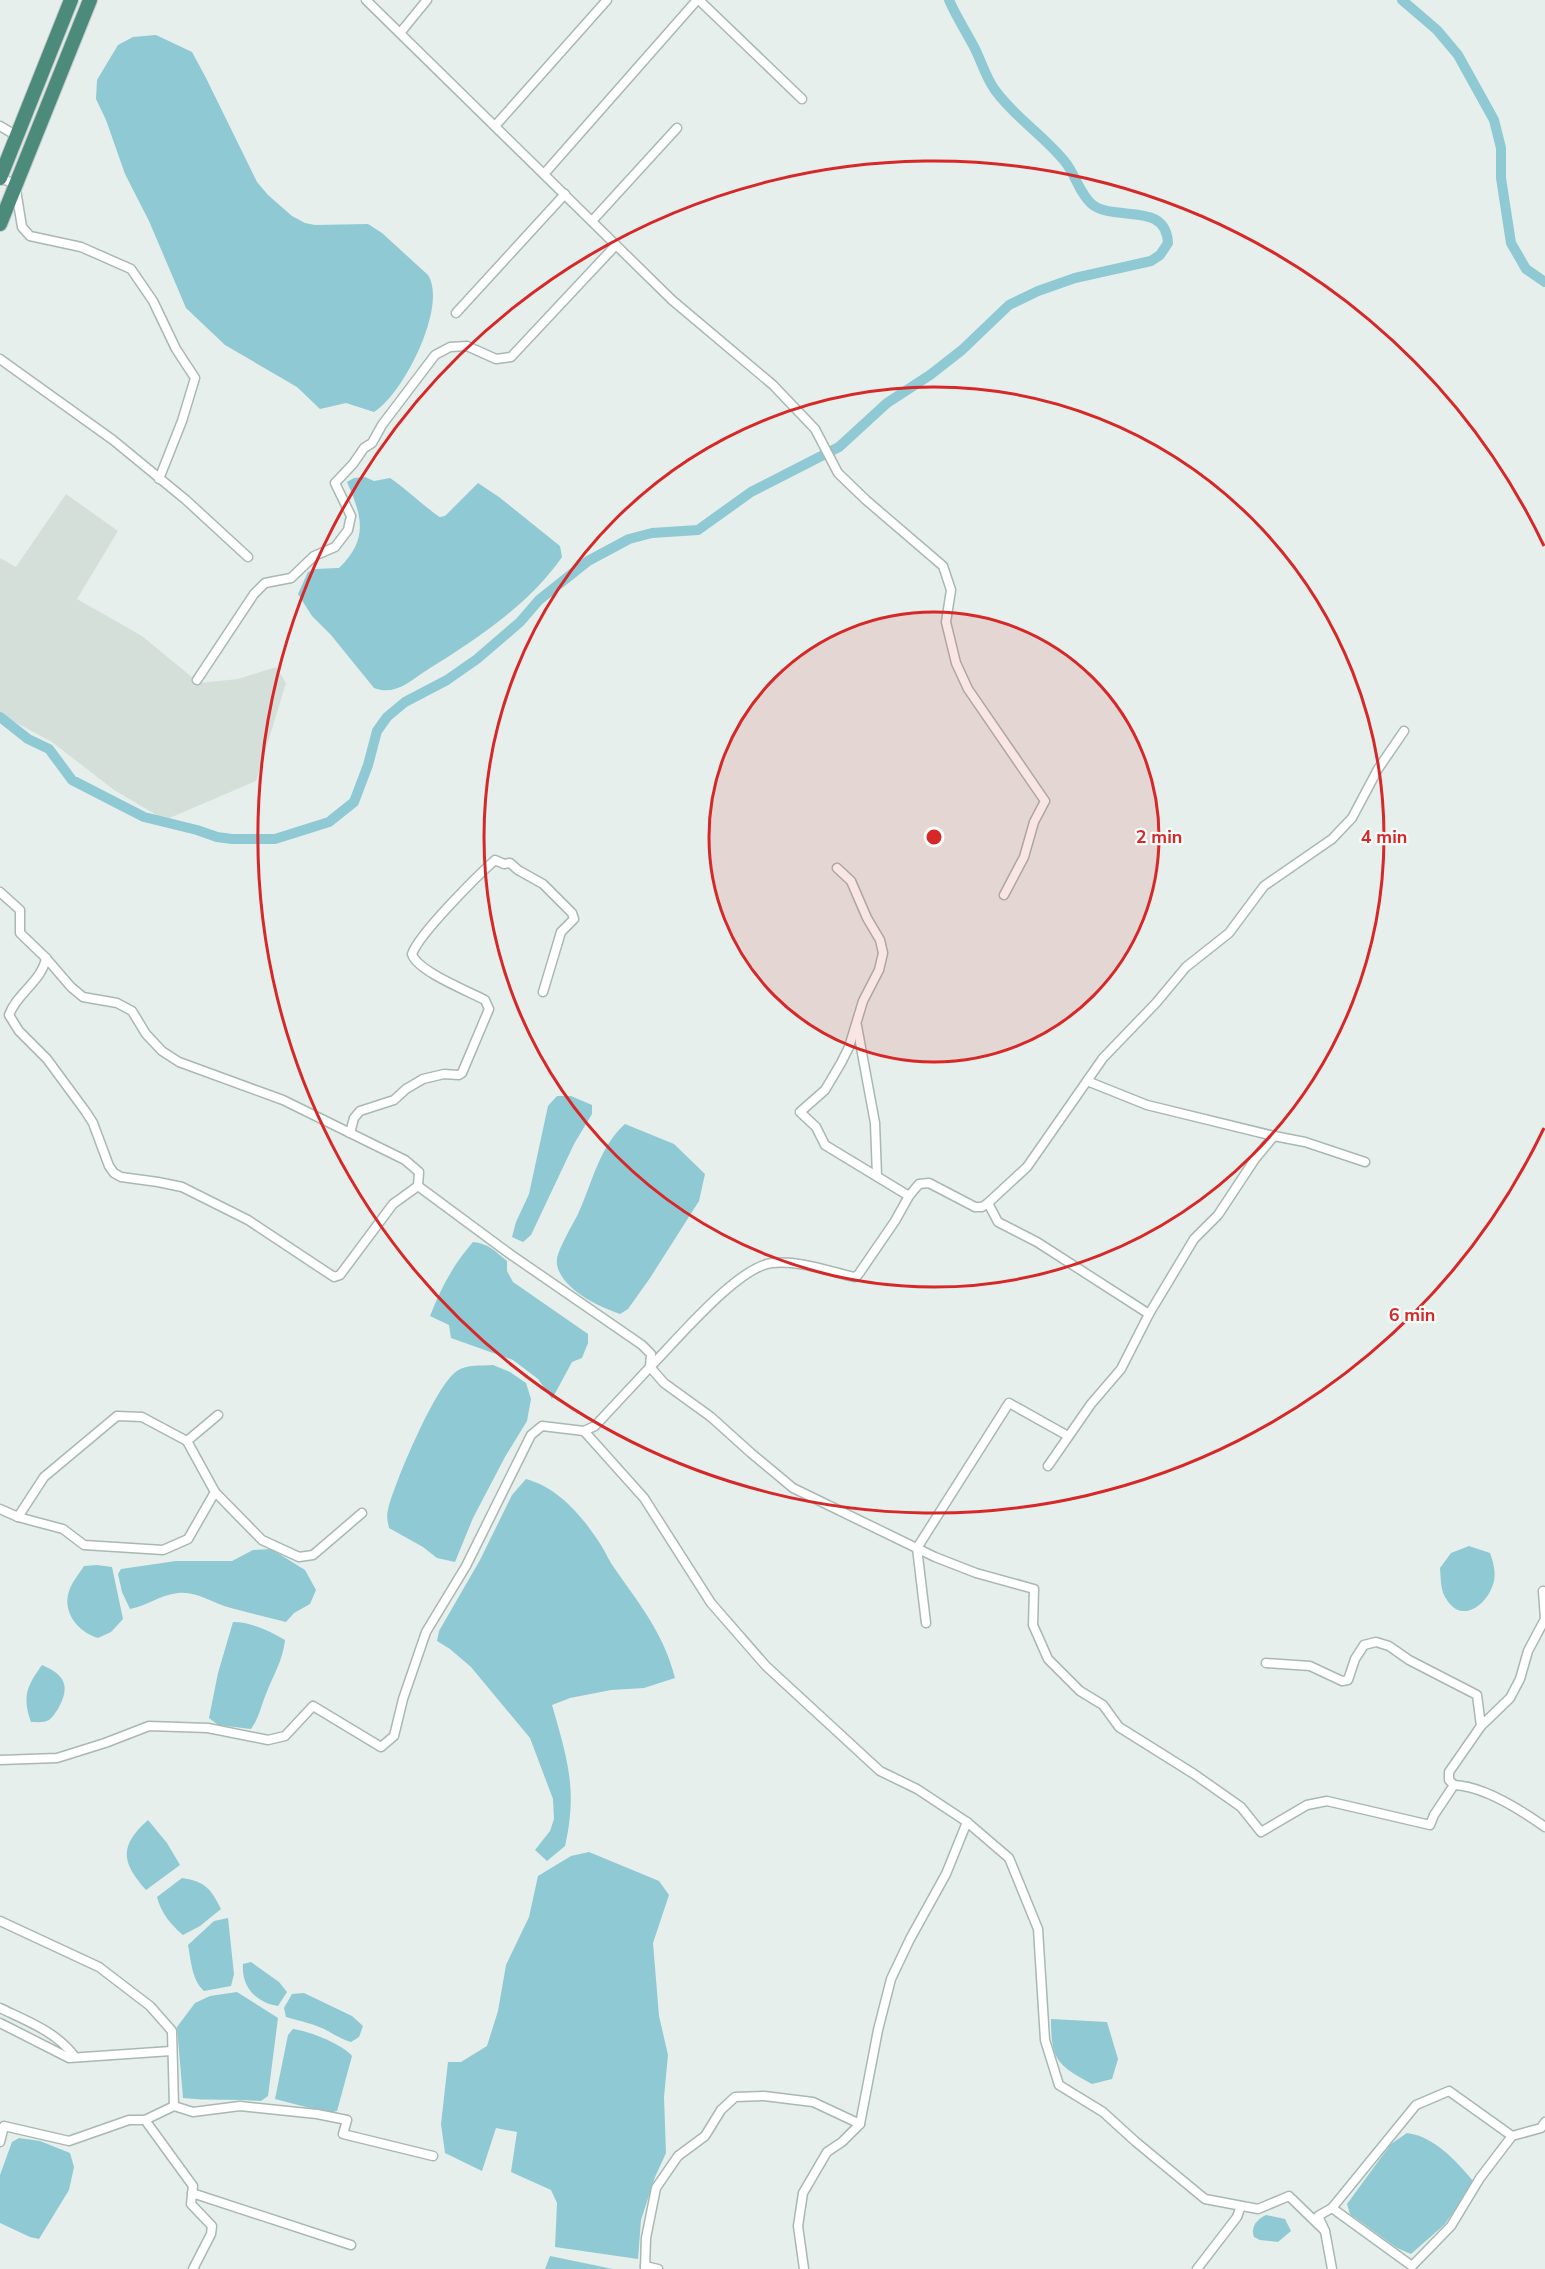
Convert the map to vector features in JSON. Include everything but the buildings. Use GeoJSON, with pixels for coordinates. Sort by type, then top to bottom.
{"type":"FeatureCollection","features":[{"type":"Feature","properties":{"kind":"highway"},"geometry":{"type":"LineString","coordinates":[[0,178],[71,0]]}},
{"type":"Feature","properties":{"kind":"highway"},"geometry":{"type":"LineString","coordinates":[[0,224],[90,0]]}},
{"type":"Feature","properties":{"kind":"street"},"geometry":{"type":"LineString","coordinates":[[366,0],[672,300],[773,385],[815,429],[837,473],[944,566],[951,590],[946,622],[956,663],[968,689],[1045,801],[1034,822],[1024,857],[1004,895]]}},
{"type":"Feature","properties":{"kind":"street"},"geometry":{"type":"LineString","coordinates":[[400,33],[427,0]]}},
{"type":"Feature","properties":{"kind":"street"},"geometry":{"type":"LineString","coordinates":[[495,126],[607,0]]}},
{"type":"Feature","properties":{"kind":"street"},"geometry":{"type":"LineString","coordinates":[[544,174],[698,0],[802,99]]}},
{"type":"Feature","properties":{"kind":"street"},"geometry":{"type":"LineString","coordinates":[[0,126],[16,136]]}},
{"type":"Feature","properties":{"kind":"street"},"geometry":{"type":"LineString","coordinates":[[592,221],[677,128]]}},
{"type":"Feature","properties":{"kind":"street"},"geometry":{"type":"LineString","coordinates":[[0,178],[15,184],[22,226],[30,236],[81,247],[130,269],[153,301],[176,349],[195,378],[182,421],[159,479]]}},
{"type":"Feature","properties":{"kind":"street"},"geometry":{"type":"LineString","coordinates":[[456,313],[565,195]]}},
{"type":"Feature","properties":{"kind":"street"},"geometry":{"type":"LineString","coordinates":[[197,680],[254,594],[265,583],[291,578],[314,556],[335,547],[348,530],[351,516],[335,483],[364,448],[372,443],[382,425],[435,355],[450,347],[467,346],[496,359],[511,357],[616,245]]}},
{"type":"Feature","properties":{"kind":"street"},"geometry":{"type":"LineString","coordinates":[[0,359],[113,440],[248,557]]}},
{"type":"Feature","properties":{"kind":"street"},"geometry":{"type":"LineString","coordinates":[[0,1760],[57,1758],[149,1726],[208,1728],[268,1740],[285,1736],[313,1706],[381,1747],[394,1736],[403,1698],[426,1632],[466,1566],[531,1435],[542,1426],[584,1431],[595,1426],[731,1284],[762,1265],[774,1263],[803,1265],[854,1277],[858,1275],[919,1184],[924,1183],[968,1205],[982,1207],[987,1203],[1027,1167],[1103,1059],[1156,1003],[1186,967],[1229,933],[1264,886],[1332,839],[1352,819],[1378,769],[1404,731]]}},
{"type":"Feature","properties":{"kind":"street"},"geometry":{"type":"LineString","coordinates":[[350,1133],[354,1118],[360,1111],[394,1100],[406,1089],[423,1079],[462,1073],[489,1009],[488,1004],[485,999],[429,971],[418,963],[412,954],[418,941],[495,860],[504,864],[510,863],[543,884],[572,913],[574,919],[561,932],[543,992]]}},
{"type":"Feature","properties":{"kind":"street"},"geometry":{"type":"LineString","coordinates":[[837,868],[851,881],[862,910],[880,940],[882,953],[879,970],[864,1001],[841,1063],[825,1090],[800,1112],[816,1127],[825,1145],[909,1196]]}},
{"type":"Feature","properties":{"kind":"street"},"geometry":{"type":"LineString","coordinates":[[0,892],[20,910],[20,933],[46,958],[69,986],[83,997],[117,1003],[132,1011],[146,1034],[162,1051],[179,1062],[283,1100],[405,1160],[419,1172],[418,1186]]}},
{"type":"Feature","properties":{"kind":"street"},"geometry":{"type":"LineString","coordinates":[[46,958],[44,970],[14,1005],[9,1015],[19,1031],[47,1059],[86,1112],[98,1135],[109,1166],[121,1178],[169,1183],[182,1187],[248,1220],[334,1277],[340,1275],[393,1204],[418,1186]]}},
{"type":"Feature","properties":{"kind":"street"},"geometry":{"type":"LineString","coordinates":[[856,1024],[875,1123],[877,1176]]}},
{"type":"Feature","properties":{"kind":"street"},"geometry":{"type":"LineString","coordinates":[[1087,1081],[1147,1105],[1305,1142],[1365,1162]]}},
{"type":"Feature","properties":{"kind":"street"},"geometry":{"type":"LineString","coordinates":[[1048,1466],[1091,1404],[1121,1369],[1149,1314],[1194,1239],[1218,1215],[1255,1159],[1274,1136]]}},
{"type":"Feature","properties":{"kind":"street"},"geometry":{"type":"LineString","coordinates":[[418,1186],[475,1229],[642,1345],[651,1354],[650,1367],[664,1383],[711,1417],[793,1488],[917,1548],[976,1573],[1034,1589],[1033,1625],[1048,1659],[1080,1691],[1103,1705],[1119,1727],[1194,1774],[1241,1808],[1261,1832],[1307,1805],[1327,1801],[1430,1825],[1454,1785]]}},
{"type":"Feature","properties":{"kind":"street"},"geometry":{"type":"LineString","coordinates":[[987,1203],[998,1221],[1037,1242],[1149,1314]]}},
{"type":"Feature","properties":{"kind":"street"},"geometry":{"type":"LineString","coordinates":[[926,1623],[917,1548],[1009,1403],[1068,1436]]}},
{"type":"Feature","properties":{"kind":"street"},"geometry":{"type":"LineString","coordinates":[[187,1441],[218,1415]]}},
{"type":"Feature","properties":{"kind":"street"},"geometry":{"type":"LineString","coordinates":[[18,1517],[44,1478],[117,1416],[142,1417],[187,1441],[215,1492],[262,1540],[298,1557],[313,1556],[362,1513]]}},
{"type":"Feature","properties":{"kind":"street"},"geometry":{"type":"LineString","coordinates":[[584,1431],[644,1498],[711,1603],[766,1666],[880,1771],[917,1789],[967,1822],[1009,1858],[1038,1929],[1045,2040],[1059,2085],[1103,2112],[1205,2199],[1258,2209],[1289,2196],[1325,2231]]}},
{"type":"Feature","properties":{"kind":"street"},"geometry":{"type":"LineString","coordinates":[[0,1509],[18,1517],[63,1529],[84,1545],[164,1550],[188,1539],[215,1492]]}},
{"type":"Feature","properties":{"kind":"street"},"geometry":{"type":"LineString","coordinates":[[1544,1591],[1545,1619],[1528,1651],[1520,1679],[1510,1698],[1481,1726],[1449,1772],[1449,1780],[1454,1785],[1464,1785],[1503,1801],[1545,1827]]}},
{"type":"Feature","properties":{"kind":"street"},"geometry":{"type":"LineString","coordinates":[[1266,1663],[1310,1666],[1342,1681],[1347,1680],[1355,1659],[1364,1645],[1376,1642],[1389,1646],[1409,1660],[1477,1695],[1481,1726]]}},
{"type":"Feature","properties":{"kind":"street"},"geometry":{"type":"LineString","coordinates":[[804,2269],[798,2226],[803,2193],[827,2152],[842,2142],[860,2124],[878,2030],[891,1979],[946,1874],[967,1822]]}},
{"type":"Feature","properties":{"kind":"street"},"geometry":{"type":"LineString","coordinates":[[0,1921],[99,1967],[150,2006],[171,2031],[174,2106]]}},
{"type":"Feature","properties":{"kind":"street"},"geometry":{"type":"LineString","coordinates":[[0,2008],[47,2032],[68,2047],[75,2057]]}},
{"type":"Feature","properties":{"kind":"street"},"geometry":{"type":"LineString","coordinates":[[0,2023],[69,2058],[171,2051]]}},
{"type":"Feature","properties":{"kind":"street"},"geometry":{"type":"LineString","coordinates":[[1332,2269],[1325,2231],[1318,2216],[1332,2208],[1416,2105],[1449,2091],[1512,2136]]}},
{"type":"Feature","properties":{"kind":"street"},"geometry":{"type":"LineString","coordinates":[[658,2269],[645,2267],[646,2238],[656,2188],[678,2156],[705,2136],[721,2110],[735,2097],[764,2096],[813,2102],[860,2124]]}},
{"type":"Feature","properties":{"kind":"street"},"geometry":{"type":"LineString","coordinates":[[0,2142],[4,2126],[69,2141],[129,2120],[145,2120],[174,2106],[194,2112],[240,2106],[317,2114],[347,2120],[344,2134],[432,2156]]}},
{"type":"Feature","properties":{"kind":"street"},"geometry":{"type":"LineString","coordinates":[[145,2120],[193,2186],[190,2200],[193,2208],[213,2229],[193,2269]]}},
{"type":"Feature","properties":{"kind":"street"},"geometry":{"type":"LineString","coordinates":[[1332,2208],[1412,2266],[1451,2226],[1480,2178],[1512,2136],[1541,2128],[1545,2122]]}},
{"type":"Feature","properties":{"kind":"street"},"geometry":{"type":"LineString","coordinates":[[192,2193],[351,2245]]}},
{"type":"Feature","properties":{"kind":"street"},"geometry":{"type":"LineString","coordinates":[[1197,2269],[1237,2217],[1241,2206]]}},
{"type":"Feature","properties":{"kind":"shaded area"},"geometry":{"type":"Polygon","coordinates":[[[66,494],[118,531],[77,599],[142,636],[199,683],[238,679],[276,667],[286,683],[256,781],[165,820],[114,790],[52,742],[0,714],[0,558],[16,567],[66,494]]]}},
{"type":"Feature","properties":{"kind":"water"},"geometry":{"type":"Polygon","coordinates":[[[156,35],[192,52],[257,182],[268,195],[292,216],[305,223],[315,225],[368,224],[382,233],[428,275],[433,289],[432,307],[419,349],[397,388],[374,412],[346,403],[320,409],[297,387],[225,345],[186,308],[149,221],[125,174],[96,99],[97,80],[118,45],[133,37],[156,35]]]}},
{"type":"Feature","properties":{"kind":"water"},"geometry":{"type":"Polygon","coordinates":[[[365,477],[374,481],[390,478],[440,517],[445,516],[478,483],[560,546],[562,557],[533,591],[499,621],[407,684],[388,690],[374,688],[331,635],[312,616],[298,594],[308,572],[315,569],[339,568],[355,547],[359,537],[359,517],[347,482],[354,478],[365,477]]]}},
{"type":"Feature","properties":{"kind":"water"},"geometry":{"type":"Polygon","coordinates":[[[557,1096],[571,1096],[592,1105],[592,1114],[574,1144],[531,1235],[523,1242],[512,1237],[529,1194],[548,1106],[557,1096]]]}},
{"type":"Feature","properties":{"kind":"water"},"geometry":{"type":"Polygon","coordinates":[[[625,1124],[674,1144],[705,1174],[699,1201],[650,1278],[628,1309],[620,1314],[578,1293],[559,1272],[557,1261],[602,1155],[616,1133],[625,1124]]]}},
{"type":"Feature","properties":{"kind":"water"},"geometry":{"type":"Polygon","coordinates":[[[473,1242],[483,1244],[495,1251],[507,1261],[507,1271],[513,1282],[588,1334],[588,1343],[582,1358],[572,1362],[552,1399],[538,1379],[513,1360],[451,1338],[449,1325],[430,1316],[448,1277],[473,1242]]]}},
{"type":"Feature","properties":{"kind":"water"},"geometry":{"type":"Polygon","coordinates":[[[493,1365],[510,1372],[526,1383],[531,1399],[527,1421],[473,1518],[455,1562],[437,1558],[423,1547],[389,1528],[388,1510],[398,1479],[417,1436],[448,1380],[465,1367],[493,1365]]]}},
{"type":"Feature","properties":{"kind":"water"},"geometry":{"type":"Polygon","coordinates":[[[526,1479],[538,1483],[559,1496],[586,1524],[650,1620],[664,1647],[675,1678],[644,1688],[611,1690],[570,1698],[552,1705],[569,1774],[571,1807],[565,1846],[547,1861],[535,1850],[550,1831],[554,1819],[553,1799],[530,1738],[471,1667],[437,1641],[439,1631],[480,1560],[512,1495],[526,1479]]]}},
{"type":"Feature","properties":{"kind":"water"},"geometry":{"type":"Polygon","coordinates":[[[1469,1546],[1490,1553],[1495,1578],[1487,1597],[1481,1603],[1468,1611],[1460,1611],[1453,1607],[1443,1593],[1440,1568],[1451,1553],[1469,1546]]]}},
{"type":"Feature","properties":{"kind":"water"},"geometry":{"type":"Polygon","coordinates":[[[271,1549],[305,1570],[316,1590],[310,1604],[294,1613],[286,1622],[185,1593],[165,1596],[130,1609],[122,1592],[118,1574],[121,1569],[176,1561],[232,1561],[253,1550],[271,1549]]]}},
{"type":"Feature","properties":{"kind":"water"},"geometry":{"type":"Polygon","coordinates":[[[84,1566],[112,1567],[123,1619],[111,1632],[98,1638],[84,1631],[73,1620],[67,1599],[72,1584],[84,1566]]]}},
{"type":"Feature","properties":{"kind":"water"},"geometry":{"type":"Polygon","coordinates":[[[233,1622],[260,1628],[285,1640],[280,1661],[251,1729],[218,1725],[209,1718],[218,1673],[233,1622]]]}},
{"type":"Feature","properties":{"kind":"water"},"geometry":{"type":"Polygon","coordinates":[[[42,1665],[61,1677],[64,1682],[64,1694],[58,1709],[50,1719],[43,1722],[31,1722],[27,1705],[28,1692],[42,1665]]]}},
{"type":"Feature","properties":{"kind":"water"},"geometry":{"type":"Polygon","coordinates":[[[148,1820],[167,1843],[180,1865],[146,1890],[132,1871],[127,1854],[132,1838],[148,1820]]]}},
{"type":"Feature","properties":{"kind":"water"},"geometry":{"type":"Polygon","coordinates":[[[589,1852],[659,1881],[669,1895],[653,1943],[659,2016],[668,2055],[664,2097],[666,2153],[655,2177],[641,2220],[638,2259],[555,2247],[557,2203],[551,2190],[511,2172],[517,2132],[496,2128],[482,2171],[445,2153],[441,2124],[448,2062],[461,2062],[487,2046],[498,2011],[506,1965],[529,1917],[538,1876],[571,1856],[589,1852]]]}},
{"type":"Feature","properties":{"kind":"water"},"geometry":{"type":"Polygon","coordinates":[[[182,1878],[206,1887],[221,1909],[200,1926],[183,1935],[167,1918],[157,1897],[182,1878]]]}},
{"type":"Feature","properties":{"kind":"water"},"geometry":{"type":"Polygon","coordinates":[[[228,1918],[234,1974],[231,1986],[204,1991],[194,1976],[188,1945],[214,1921],[228,1918]]]}},
{"type":"Feature","properties":{"kind":"water"},"geometry":{"type":"Polygon","coordinates":[[[251,1962],[279,1982],[287,1992],[278,2006],[263,2001],[247,1986],[243,1964],[251,1962]]]}},
{"type":"Feature","properties":{"kind":"water"},"geometry":{"type":"Polygon","coordinates":[[[237,1992],[278,2018],[268,2096],[261,2101],[183,2098],[177,2027],[195,2003],[210,1996],[237,1992]]]}},
{"type":"Feature","properties":{"kind":"water"},"geometry":{"type":"Polygon","coordinates":[[[304,1993],[352,2016],[363,2026],[359,2037],[351,2042],[318,2026],[286,2017],[284,2008],[292,1994],[304,1993]]]}},
{"type":"Feature","properties":{"kind":"water"},"geometry":{"type":"Polygon","coordinates":[[[1051,2019],[1107,2022],[1118,2059],[1112,2079],[1092,2084],[1064,2066],[1058,2060],[1052,2044],[1051,2019]]]}},
{"type":"Feature","properties":{"kind":"water"},"geometry":{"type":"Polygon","coordinates":[[[293,2029],[325,2039],[352,2056],[337,2111],[329,2113],[275,2099],[288,2035],[293,2029]]]}},
{"type":"Feature","properties":{"kind":"water"},"geometry":{"type":"Polygon","coordinates":[[[1407,2133],[1435,2144],[1452,2158],[1473,2181],[1444,2225],[1411,2254],[1397,2248],[1350,2214],[1347,2204],[1391,2144],[1407,2133]]]}},
{"type":"Feature","properties":{"kind":"water"},"geometry":{"type":"Polygon","coordinates":[[[19,2138],[40,2141],[70,2153],[74,2167],[69,2190],[39,2239],[0,2223],[0,2175],[12,2142],[19,2138]]]}},
{"type":"Feature","properties":{"kind":"water"},"geometry":{"type":"Polygon","coordinates":[[[1266,2215],[1285,2219],[1291,2231],[1278,2242],[1254,2237],[1253,2229],[1256,2223],[1266,2215]]]}},
{"type":"Feature","properties":{"kind":"water"},"geometry":{"type":"Polygon","coordinates":[[[550,2256],[613,2269],[545,2269],[550,2256]]]}},
{"type":"Feature","properties":{"kind":"waterway"},"geometry":{"type":"LineString","coordinates":[[0,717],[28,739],[49,749],[72,780],[144,817],[232,839],[275,839],[329,822],[354,802],[368,765],[377,731],[387,717],[405,702],[447,680],[477,659],[520,622],[539,600],[588,561],[629,539],[652,533],[698,530],[751,492],[839,447],[887,403],[930,375],[962,350],[1009,305],[1038,291],[1075,278],[1151,261],[1160,255],[1168,243],[1165,230],[1159,222],[1149,217],[1103,210],[1093,205],[1058,153],[1003,100],[988,79],[976,50],[949,0]]}},
{"type":"Feature","properties":{"kind":"waterway"},"geometry":{"type":"LineString","coordinates":[[1402,0],[1437,30],[1458,55],[1494,120],[1501,148],[1501,178],[1511,243],[1526,269],[1545,282]]}}]}
